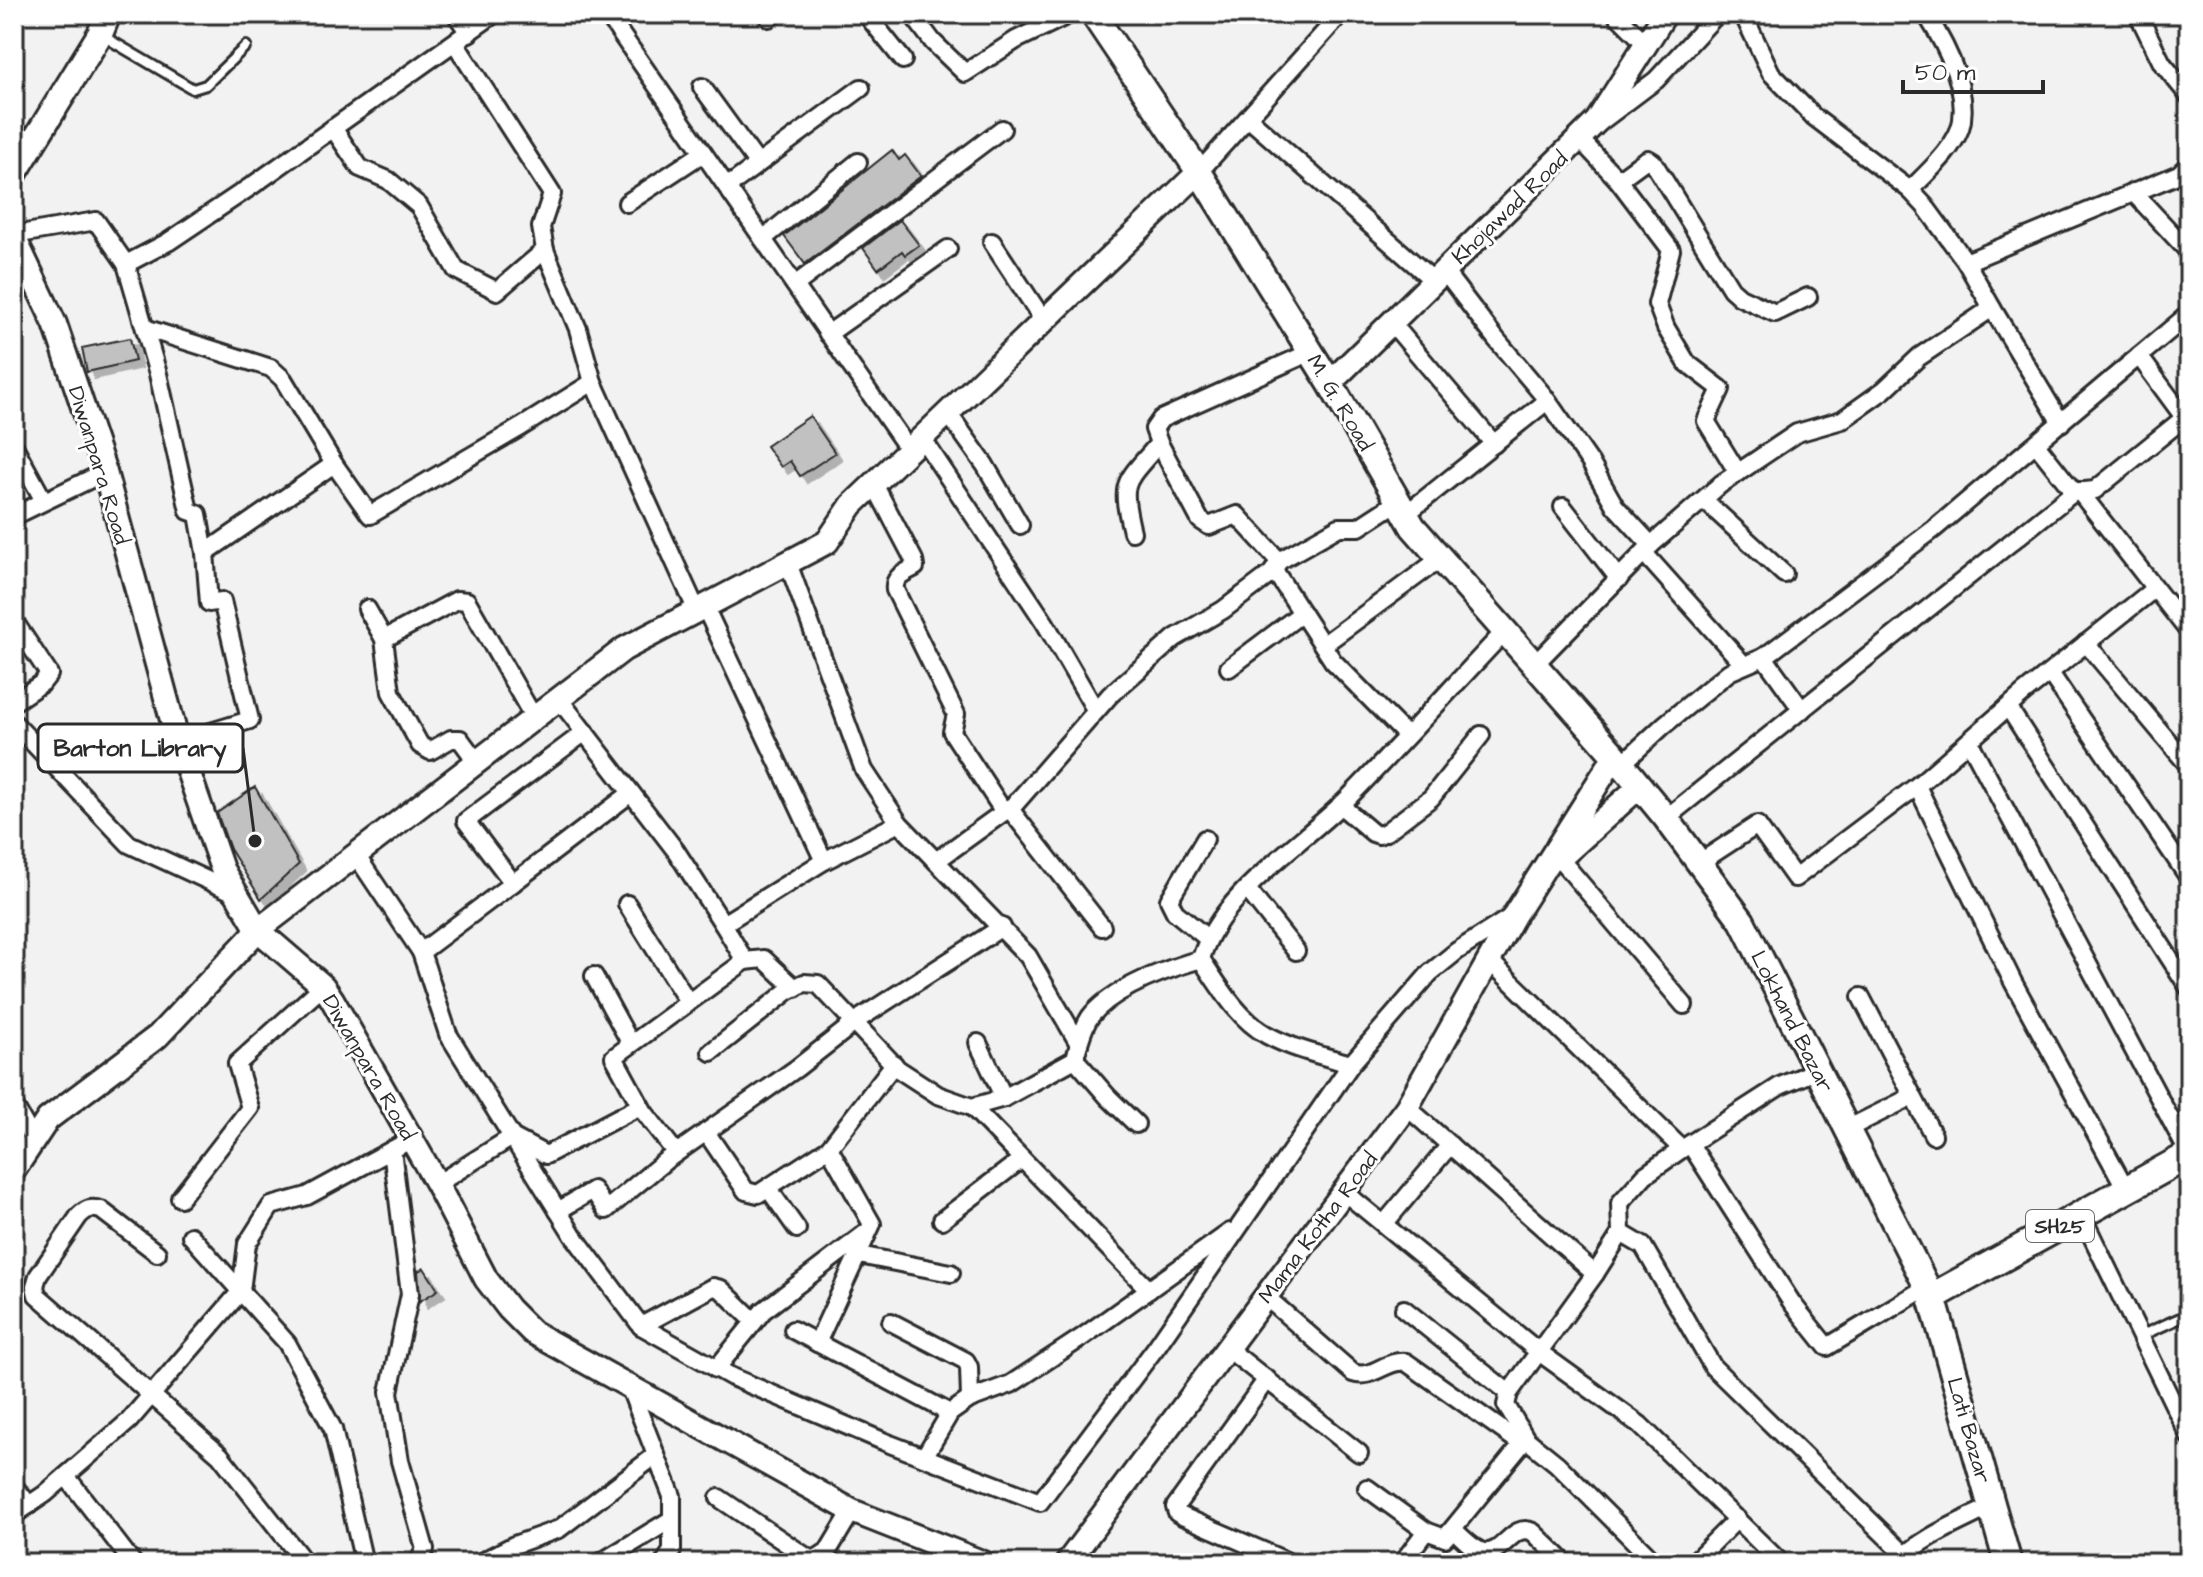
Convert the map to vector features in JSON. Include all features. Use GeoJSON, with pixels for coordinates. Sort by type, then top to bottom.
{"type":"FeatureCollection","features":[{"type":"Feature","properties":{"kind":"main road","name":"M. G. Road"},"geometry":{"type":"LineString","coordinates":[[1093,14],[1199,172],[1330,383],[1413,527],[1536,663],[1618,760]]}},
{"type":"Feature","properties":{"kind":"main road"},"geometry":{"type":"LineString","coordinates":[[14,174],[104,24]]}},
{"type":"Feature","properties":{"kind":"main road","name":"Lokhand Bazar"},"geometry":{"type":"LineString","coordinates":[[1618,760],[1666,818],[1742,921],[1929,1292]]}},
{"type":"Feature","properties":{"kind":"main road","name":"SH25"},"geometry":{"type":"LineString","coordinates":[[1929,1292],[2189,1154]]}},
{"type":"Feature","properties":{"kind":"main road","name":"Lati Bazar"},"geometry":{"type":"LineString","coordinates":[[1929,1292],[2008,1563]]}},
{"type":"Feature","properties":{"kind":"street"},"geometry":{"type":"LineString","coordinates":[[456,14],[469,33]]}},
{"type":"Feature","properties":{"kind":"street"},"geometry":{"type":"LineString","coordinates":[[126,264],[168,242],[494,14]]}},
{"type":"Feature","properties":{"kind":"street"},"geometry":{"type":"LineString","coordinates":[[607,14],[828,334],[915,444],[1045,623],[1096,711]]}},
{"type":"Feature","properties":{"kind":"street"},"geometry":{"type":"LineString","coordinates":[[866,14],[903,60]]}},
{"type":"Feature","properties":{"kind":"street"},"geometry":{"type":"LineString","coordinates":[[912,14],[933,42],[965,73],[1016,40],[1070,14]]}},
{"type":"Feature","properties":{"kind":"street"},"geometry":{"type":"LineString","coordinates":[[14,1170],[48,1119],[158,1036],[258,930],[624,649],[827,542],[852,505],[1199,172],[1341,14]]}},
{"type":"Feature","properties":{"kind":"street"},"geometry":{"type":"LineString","coordinates":[[1616,14],[1646,44]]}},
{"type":"Feature","properties":{"kind":"street","name":"Khojawad Road"},"geometry":{"type":"LineString","coordinates":[[1330,383],[1597,121],[1665,14]]}},
{"type":"Feature","properties":{"kind":"street"},"geometry":{"type":"LineString","coordinates":[[1717,14],[1656,80],[1579,138],[1618,180],[1671,250],[1657,304],[1666,328],[1687,363],[1721,389],[1706,421],[1738,473]]}},
{"type":"Feature","properties":{"kind":"street"},"geometry":{"type":"LineString","coordinates":[[1743,14],[1771,73],[1814,117],[1910,190],[1933,216],[1966,262],[2061,423]]}},
{"type":"Feature","properties":{"kind":"street"},"geometry":{"type":"LineString","coordinates":[[1910,190],[1947,152],[1962,121],[1960,88],[1941,37],[1926,14]]}},
{"type":"Feature","properties":{"kind":"street"},"geometry":{"type":"LineString","coordinates":[[2138,14],[2162,63],[2189,96]]}},
{"type":"Feature","properties":{"kind":"street"},"geometry":{"type":"LineString","coordinates":[[455,43],[552,194],[541,227],[545,250],[578,329],[593,382],[824,861]]}},
{"type":"Feature","properties":{"kind":"street"},"geometry":{"type":"LineString","coordinates":[[702,87],[758,164]]}},
{"type":"Feature","properties":{"kind":"street"},"geometry":{"type":"LineString","coordinates":[[727,187],[861,88]]}},
{"type":"Feature","properties":{"kind":"street"},"geometry":{"type":"LineString","coordinates":[[1248,118],[1439,276],[1547,401],[1590,462],[1615,506],[1744,665]]}},
{"type":"Feature","properties":{"kind":"street"},"geometry":{"type":"LineString","coordinates":[[333,128],[360,168],[388,180],[419,206],[456,270],[497,291],[545,250]]}},
{"type":"Feature","properties":{"kind":"street"},"geometry":{"type":"LineString","coordinates":[[795,285],[1002,129]]}},
{"type":"Feature","properties":{"kind":"street"},"geometry":{"type":"LineString","coordinates":[[627,203],[703,153]]}},
{"type":"Feature","properties":{"kind":"street"},"geometry":{"type":"LineString","coordinates":[[1618,180],[1644,161],[1648,159],[1653,162],[1731,289],[1740,297],[1775,313],[1808,297]]}},
{"type":"Feature","properties":{"kind":"street"},"geometry":{"type":"LineString","coordinates":[[763,239],[858,162]]}},
{"type":"Feature","properties":{"kind":"street"},"geometry":{"type":"LineString","coordinates":[[1966,262],[2179,174],[2189,164]]}},
{"type":"Feature","properties":{"kind":"street"},"geometry":{"type":"LineString","coordinates":[[2133,192],[2189,252]]}},
{"type":"Feature","properties":{"kind":"street"},"geometry":{"type":"LineString","coordinates":[[14,236],[96,221],[126,264],[158,374],[189,511],[198,514],[209,603],[222,601],[250,720],[178,742]]}},
{"type":"Feature","properties":{"kind":"street","name":"Diwanpara Road"},"geometry":{"type":"LineString","coordinates":[[14,236],[55,324],[105,472],[178,742],[222,869],[258,930],[323,986],[402,1144],[437,1184],[486,1279],[532,1332],[852,1511],[984,1563]]}},
{"type":"Feature","properties":{"kind":"street"},"geometry":{"type":"LineString","coordinates":[[992,242],[1044,321]]}},
{"type":"Feature","properties":{"kind":"street"},"geometry":{"type":"LineString","coordinates":[[828,334],[948,249]]}},
{"type":"Feature","properties":{"kind":"street"},"geometry":{"type":"LineString","coordinates":[[1536,663],[1648,549],[1738,473],[1797,433],[1842,420],[1884,390],[1919,357],[1992,308]]}},
{"type":"Feature","properties":{"kind":"street"},"geometry":{"type":"LineString","coordinates":[[1618,760],[1729,672],[1764,657],[1934,529],[2189,314]]}},
{"type":"Feature","properties":{"kind":"street"},"geometry":{"type":"LineString","coordinates":[[1391,322],[1494,444]]}},
{"type":"Feature","properties":{"kind":"street"},"geometry":{"type":"LineString","coordinates":[[145,328],[271,368],[278,373],[334,464],[370,515],[593,382]]}},
{"type":"Feature","properties":{"kind":"street"},"geometry":{"type":"LineString","coordinates":[[1311,352],[1161,419],[1154,429],[1200,520],[1209,526],[1237,515],[1277,566],[1302,613],[1341,670],[1406,735]]}},
{"type":"Feature","properties":{"kind":"street"},"geometry":{"type":"LineString","coordinates":[[1666,818],[2076,491],[2095,490],[2187,419],[2139,356]]}},
{"type":"Feature","properties":{"kind":"street"},"geometry":{"type":"LineString","coordinates":[[936,861],[1006,810],[1110,695],[1175,638],[1223,610],[1277,566],[1339,527],[1359,527],[1402,508],[1494,444],[1547,401]]}},
{"type":"Feature","properties":{"kind":"street"},"geometry":{"type":"LineString","coordinates":[[948,413],[985,465],[1020,525]]}},
{"type":"Feature","properties":{"kind":"street"},"geometry":{"type":"LineString","coordinates":[[1132,532],[1124,498],[1126,485],[1159,443]]}},
{"type":"Feature","properties":{"kind":"street"},"geometry":{"type":"LineString","coordinates":[[2036,444],[2189,632]]}},
{"type":"Feature","properties":{"kind":"street"},"geometry":{"type":"LineString","coordinates":[[14,446],[44,501]]}},
{"type":"Feature","properties":{"kind":"street"},"geometry":{"type":"LineString","coordinates":[[205,553],[334,464]]}},
{"type":"Feature","properties":{"kind":"street"},"geometry":{"type":"LineString","coordinates":[[14,516],[105,472]]}},
{"type":"Feature","properties":{"kind":"street"},"geometry":{"type":"LineString","coordinates":[[874,484],[914,560],[915,567],[898,577],[894,583],[895,590],[956,714],[952,732],[1006,810],[1102,927]]}},
{"type":"Feature","properties":{"kind":"street"},"geometry":{"type":"LineString","coordinates":[[1704,500],[1784,574]]}},
{"type":"Feature","properties":{"kind":"street"},"geometry":{"type":"LineString","coordinates":[[1563,507],[1619,579]]}},
{"type":"Feature","properties":{"kind":"street"},"geometry":{"type":"LineString","coordinates":[[1323,645],[1441,558]]}},
{"type":"Feature","properties":{"kind":"street"},"geometry":{"type":"LineString","coordinates":[[788,563],[864,770],[899,823],[1028,956],[1077,1052],[1108,1097],[1136,1124]]}},
{"type":"Feature","properties":{"kind":"street"},"geometry":{"type":"LineString","coordinates":[[1699,863],[1757,825],[1795,878],[1917,786],[2008,707],[2154,589]]}},
{"type":"Feature","properties":{"kind":"street"},"geometry":{"type":"LineString","coordinates":[[384,639],[457,600],[467,601],[534,718]]}},
{"type":"Feature","properties":{"kind":"street"},"geometry":{"type":"LineString","coordinates":[[367,609],[384,639],[391,692],[420,745],[430,751],[451,739],[460,739],[477,762]]}},
{"type":"Feature","properties":{"kind":"street"},"geometry":{"type":"LineString","coordinates":[[1229,668],[1302,613]]}},
{"type":"Feature","properties":{"kind":"street"},"geometry":{"type":"LineString","coordinates":[[14,621],[49,674],[42,683],[14,702]]}},
{"type":"Feature","properties":{"kind":"street"},"geometry":{"type":"LineString","coordinates":[[1201,959],[1207,938],[1247,889],[1340,805],[1506,630]]}},
{"type":"Feature","properties":{"kind":"street"},"geometry":{"type":"LineString","coordinates":[[2086,643],[2189,766]]}},
{"type":"Feature","properties":{"kind":"street"},"geometry":{"type":"LineString","coordinates":[[1764,657],[1802,710]]}},
{"type":"Feature","properties":{"kind":"street"},"geometry":{"type":"LineString","coordinates":[[2050,673],[2189,878]]}},
{"type":"Feature","properties":{"kind":"street"},"geometry":{"type":"LineString","coordinates":[[559,699],[676,851],[745,961]]}},
{"type":"Feature","properties":{"kind":"street"},"geometry":{"type":"LineString","coordinates":[[2008,707],[2189,988]]}},
{"type":"Feature","properties":{"kind":"street"},"geometry":{"type":"LineString","coordinates":[[14,723],[134,849],[237,894]]}},
{"type":"Feature","properties":{"kind":"street"},"geometry":{"type":"LineString","coordinates":[[513,883],[466,821],[585,732]]}},
{"type":"Feature","properties":{"kind":"street"},"geometry":{"type":"LineString","coordinates":[[1340,805],[1373,833],[1379,835],[1386,832],[1431,798],[1481,735]]}},
{"type":"Feature","properties":{"kind":"street"},"geometry":{"type":"LineString","coordinates":[[1969,741],[2189,1154]]}},
{"type":"Feature","properties":{"kind":"street","name":"Mama Kotha Road"},"geometry":{"type":"LineString","coordinates":[[1067,1563],[1407,1107],[1515,914],[1618,760]]}},
{"type":"Feature","properties":{"kind":"street","name":"Mama Kotha Road"},"geometry":{"type":"LineString","coordinates":[[1542,875],[1640,786]]}},
{"type":"Feature","properties":{"kind":"street"},"geometry":{"type":"LineString","coordinates":[[1917,786],[2013,982],[2126,1189]]}},
{"type":"Feature","properties":{"kind":"street"},"geometry":{"type":"LineString","coordinates":[[421,952],[631,793]]}},
{"type":"Feature","properties":{"kind":"street"},"geometry":{"type":"LineString","coordinates":[[723,924],[824,861],[899,823]]}},
{"type":"Feature","properties":{"kind":"street"},"geometry":{"type":"LineString","coordinates":[[1205,839],[1169,900],[1175,912],[1207,938]]}},
{"type":"Feature","properties":{"kind":"street"},"geometry":{"type":"LineString","coordinates":[[356,855],[421,952],[448,1034],[573,1235],[641,1326],[716,1369],[924,1457],[1040,1502],[1157,1346],[1351,1064],[1430,973],[1457,951],[1515,914]]}},
{"type":"Feature","properties":{"kind":"street"},"geometry":{"type":"LineString","coordinates":[[1560,859],[1684,1005]]}},
{"type":"Feature","properties":{"kind":"street"},"geometry":{"type":"LineString","coordinates":[[1247,889],[1296,951]]}},
{"type":"Feature","properties":{"kind":"street"},"geometry":{"type":"LineString","coordinates":[[627,904],[688,1002]]}},
{"type":"Feature","properties":{"kind":"street"},"geometry":{"type":"LineString","coordinates":[[558,1211],[593,1190],[606,1210],[676,1153],[797,1068],[856,1022],[1002,927]]}},
{"type":"Feature","properties":{"kind":"street"},"geometry":{"type":"LineString","coordinates":[[676,1153],[640,1106],[614,1057],[745,961],[764,959],[795,988]]}},
{"type":"Feature","properties":{"kind":"street"},"geometry":{"type":"LineString","coordinates":[[1201,959],[1232,1004],[1266,1034],[1312,1054],[1351,1064]]}},
{"type":"Feature","properties":{"kind":"street"},"geometry":{"type":"LineString","coordinates":[[972,1107],[1004,1098],[1077,1052],[1089,1018],[1108,1000],[1167,969],[1201,959]]}},
{"type":"Feature","properties":{"kind":"street"},"geometry":{"type":"LineString","coordinates":[[1489,960],[1686,1147],[1745,1226],[1792,1303],[1827,1347],[1929,1292]]}},
{"type":"Feature","properties":{"kind":"street"},"geometry":{"type":"LineString","coordinates":[[594,976],[631,1044]]}},
{"type":"Feature","properties":{"kind":"street"},"geometry":{"type":"LineString","coordinates":[[711,1052],[795,988],[804,983],[818,984],[894,1064],[938,1095],[972,1107],[1149,1290]]}},
{"type":"Feature","properties":{"kind":"street"},"geometry":{"type":"LineString","coordinates":[[180,1198],[250,1108],[237,1064],[323,986]]}},
{"type":"Feature","properties":{"kind":"street"},"geometry":{"type":"LineString","coordinates":[[1861,997],[1933,1135]]}},
{"type":"Feature","properties":{"kind":"street"},"geometry":{"type":"LineString","coordinates":[[978,1043],[1004,1098]]}},
{"type":"Feature","properties":{"kind":"street"},"geometry":{"type":"LineString","coordinates":[[706,1132],[746,1191],[753,1195],[829,1148],[894,1064]]}},
{"type":"Feature","properties":{"kind":"street"},"geometry":{"type":"LineString","coordinates":[[1524,1441],[1506,1405],[1509,1393],[1621,1233],[1620,1203],[1645,1175],[1686,1147],[1780,1086],[1818,1070]]}},
{"type":"Feature","properties":{"kind":"street"},"geometry":{"type":"LineString","coordinates":[[1847,1129],[1913,1096]]}},
{"type":"Feature","properties":{"kind":"street"},"geometry":{"type":"LineString","coordinates":[[14,1106],[34,1141]]}},
{"type":"Feature","properties":{"kind":"street"},"geometry":{"type":"LineString","coordinates":[[512,1137],[546,1155],[640,1106]]}},
{"type":"Feature","properties":{"kind":"street"},"geometry":{"type":"LineString","coordinates":[[1407,1107],[1595,1274]]}},
{"type":"Feature","properties":{"kind":"street"},"geometry":{"type":"LineString","coordinates":[[437,1184],[512,1137]]}},
{"type":"Feature","properties":{"kind":"street"},"geometry":{"type":"LineString","coordinates":[[14,1515],[66,1476],[129,1421],[241,1291],[247,1244],[271,1206],[307,1196],[402,1144],[410,1294],[389,1392],[400,1461],[425,1549],[418,1563]]}},
{"type":"Feature","properties":{"kind":"street"},"geometry":{"type":"LineString","coordinates":[[1384,1224],[1450,1145]]}},
{"type":"Feature","properties":{"kind":"street"},"geometry":{"type":"LineString","coordinates":[[817,1343],[871,1229],[871,1219],[829,1148]]}},
{"type":"Feature","properties":{"kind":"street"},"geometry":{"type":"LineString","coordinates":[[942,1220],[1022,1159]]}},
{"type":"Feature","properties":{"kind":"street"},"geometry":{"type":"LineString","coordinates":[[768,1188],[797,1229]]}},
{"type":"Feature","properties":{"kind":"street"},"geometry":{"type":"LineString","coordinates":[[1343,1191],[1539,1352],[1640,1425],[1781,1563]]}},
{"type":"Feature","properties":{"kind":"street"},"geometry":{"type":"LineString","coordinates":[[157,1253],[101,1210],[92,1208],[79,1216],[38,1276],[35,1286],[37,1295],[220,1455],[305,1563]]}},
{"type":"Feature","properties":{"kind":"street"},"geometry":{"type":"LineString","coordinates":[[2081,1214],[2140,1336],[2182,1404],[2189,1436]]}},
{"type":"Feature","properties":{"kind":"street"},"geometry":{"type":"LineString","coordinates":[[924,1457],[950,1413],[970,1399],[1011,1384],[1241,1224]]}},
{"type":"Feature","properties":{"kind":"street"},"geometry":{"type":"LineString","coordinates":[[716,1369],[772,1303],[871,1229]]}},
{"type":"Feature","properties":{"kind":"street"},"geometry":{"type":"LineString","coordinates":[[1621,1233],[1643,1246],[1713,1367],[1901,1559],[1948,1528],[1992,1506]]}},
{"type":"Feature","properties":{"kind":"street"},"geometry":{"type":"LineString","coordinates":[[191,1236],[287,1343],[333,1429],[364,1563]]}},
{"type":"Feature","properties":{"kind":"street"},"geometry":{"type":"LineString","coordinates":[[859,1255],[951,1273]]}},
{"type":"Feature","properties":{"kind":"street"},"geometry":{"type":"LineString","coordinates":[[641,1326],[713,1287],[721,1289],[754,1321]]}},
{"type":"Feature","properties":{"kind":"street"},"geometry":{"type":"LineString","coordinates":[[1265,1296],[1353,1373],[1370,1375],[1399,1361],[1406,1362],[1524,1441],[1557,1464],[1656,1563]]}},
{"type":"Feature","properties":{"kind":"street"},"geometry":{"type":"LineString","coordinates":[[1404,1309],[1509,1393]]}},
{"type":"Feature","properties":{"kind":"street"},"geometry":{"type":"LineString","coordinates":[[891,1322],[966,1361],[970,1399]]}},
{"type":"Feature","properties":{"kind":"street"},"geometry":{"type":"LineString","coordinates":[[793,1330],[950,1413]]}},
{"type":"Feature","properties":{"kind":"street"},"geometry":{"type":"LineString","coordinates":[[1227,1348],[1359,1453]]}},
{"type":"Feature","properties":{"kind":"street"},"geometry":{"type":"LineString","coordinates":[[1267,1379],[1175,1507],[1182,1516],[1286,1561]]}},
{"type":"Feature","properties":{"kind":"street"},"geometry":{"type":"LineString","coordinates":[[629,1384],[672,1496],[671,1559]]}},
{"type":"Feature","properties":{"kind":"street"},"geometry":{"type":"LineString","coordinates":[[1367,1488],[1426,1531],[1445,1538],[1524,1441]]}},
{"type":"Feature","properties":{"kind":"street"},"geometry":{"type":"LineString","coordinates":[[485,1562],[514,1545],[559,1529],[656,1455]]}},
{"type":"Feature","properties":{"kind":"street"},"geometry":{"type":"LineString","coordinates":[[66,1476],[133,1563]]}},
{"type":"Feature","properties":{"kind":"street"},"geometry":{"type":"LineString","coordinates":[[14,1486],[29,1505]]}},
{"type":"Feature","properties":{"kind":"street"},"geometry":{"type":"LineString","coordinates":[[719,1498],[808,1558],[816,1559],[828,1551],[852,1511]]}},
{"type":"Feature","properties":{"kind":"street"},"geometry":{"type":"LineString","coordinates":[[600,1563],[672,1519]]}},
{"type":"Feature","properties":{"kind":"street"},"geometry":{"type":"LineString","coordinates":[[1693,1563],[1737,1519]]}},
{"type":"Feature","properties":{"kind":"street"},"geometry":{"type":"LineString","coordinates":[[1453,1529],[1485,1552],[1493,1551],[1521,1529],[1527,1529],[1565,1563]]}},
{"type":"Feature","properties":{"kind":"street"},"geometry":{"type":"LineString","coordinates":[[1402,1563],[1426,1531]]}},
{"type":"Feature","properties":{"kind":"lane"},"geometry":{"type":"LineString","coordinates":[[104,24],[193,89],[206,85],[246,46]]}},
{"type":"Feature","properties":{"kind":"lane"},"geometry":{"type":"LineString","coordinates":[[2140,1336],[2189,1314]]}},
{"type":"Feature","properties":{"kind":"building"},"geometry":{"type":"Polygon","coordinates":[[[892,150],[899,160],[905,155],[921,176],[805,264],[784,236],[892,150]]]}},
{"type":"Feature","properties":{"kind":"building"},"geometry":{"type":"Polygon","coordinates":[[[900,220],[919,245],[905,255],[902,251],[878,269],[863,248],[900,220]]]}},
{"type":"Feature","properties":{"kind":"building"},"geometry":{"type":"Polygon","coordinates":[[[130,338],[135,361],[87,372],[82,348],[130,338]]]}},
{"type":"Feature","properties":{"kind":"building"},"geometry":{"type":"Polygon","coordinates":[[[810,416],[835,453],[800,476],[790,461],[781,467],[766,446],[810,416]]]}},
{"type":"Feature","properties":{"kind":"building"},"geometry":{"type":"Polygon","coordinates":[[[255,787],[299,864],[261,899],[230,849],[217,813],[255,787]]]}},
{"type":"Feature","properties":{"kind":"building"},"geometry":{"type":"Polygon","coordinates":[[[424,1268],[438,1290],[420,1301],[418,1271],[424,1268]]]}},
{"type":"Feature","properties":{"kind":"place","name":"Barton Library"},"geometry":{"type":"Point","coordinates":[255,841]}}]}
